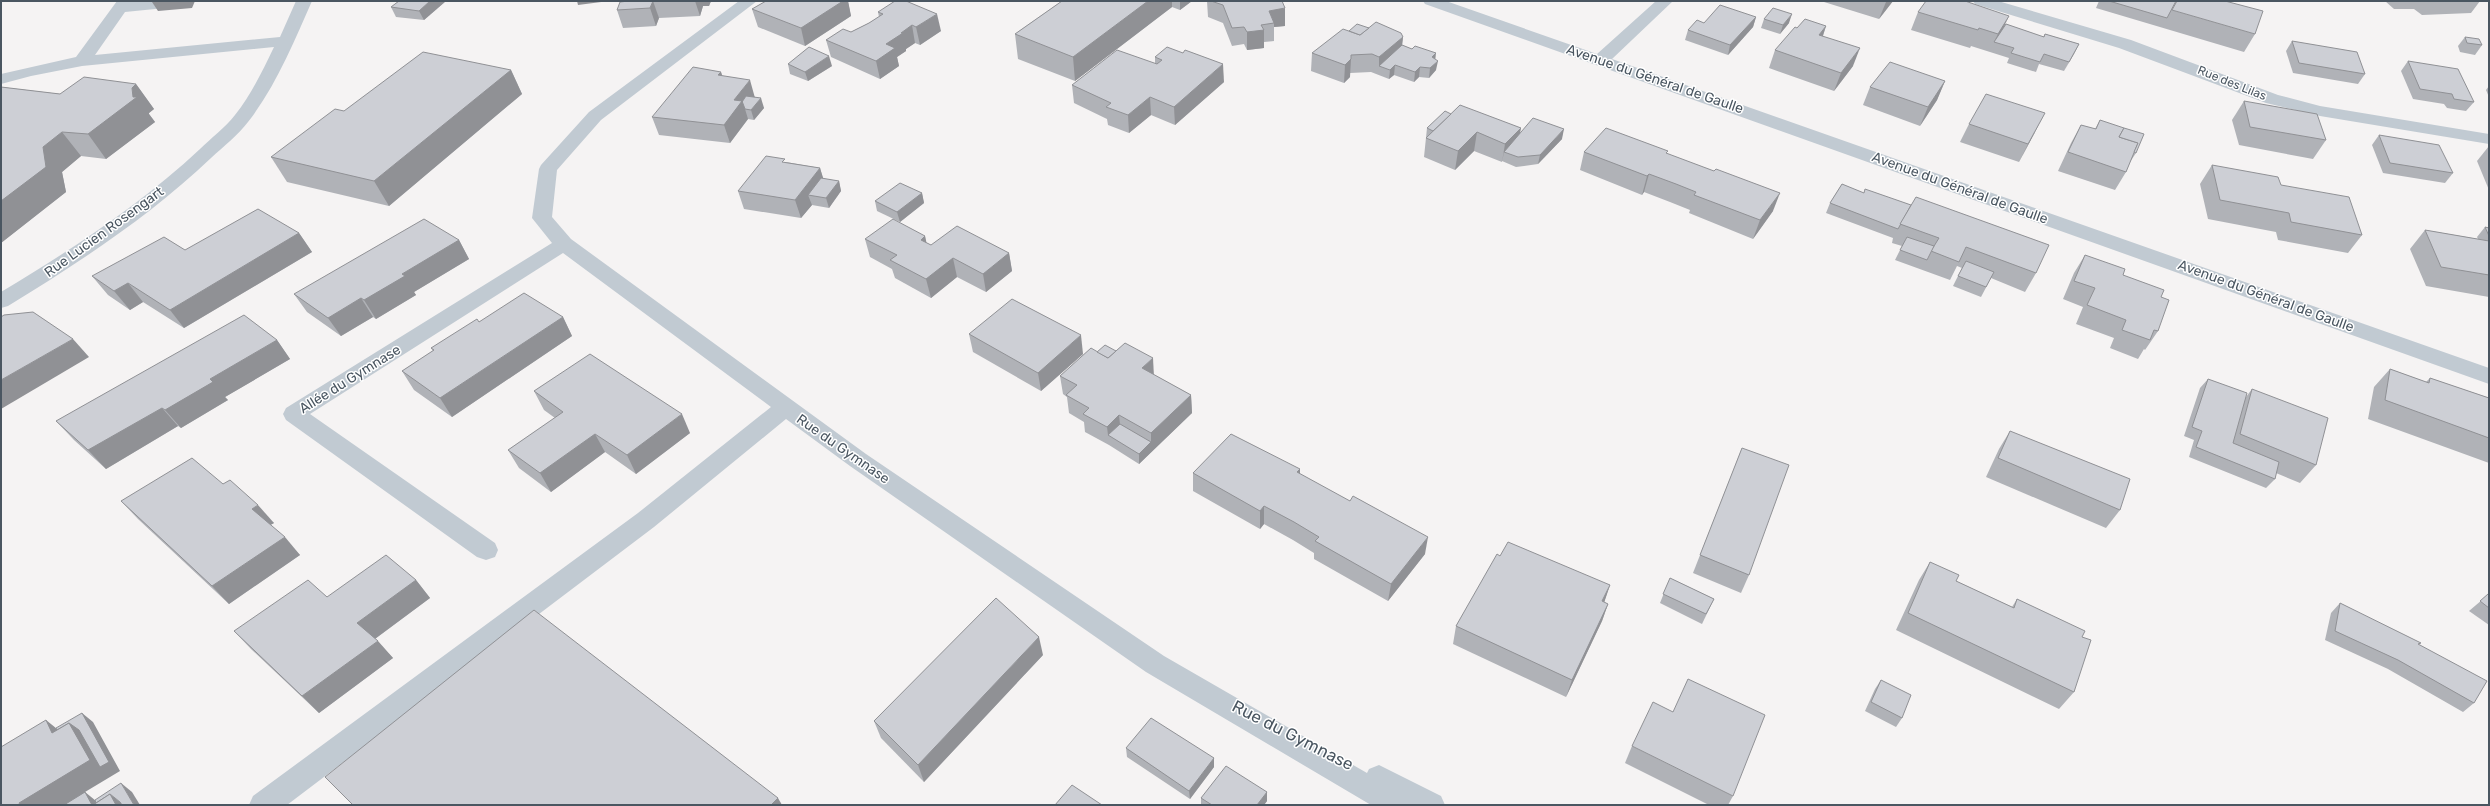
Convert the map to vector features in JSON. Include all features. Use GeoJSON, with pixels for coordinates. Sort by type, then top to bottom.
{"type":"FeatureCollection","features":[{"type":"Feature","properties":{"kind":"street"},"geometry":{"type":"LineString","coordinates":[[82,61],[123,4],[185,1]]}},
{"type":"Feature","properties":{"kind":"street","name":"Rue Lucien Rosengart"},"geometry":{"type":"LineString","coordinates":[[1,301],[62,265],[143,208],[198,161],[245,114],[286,41],[304,1]]}},
{"type":"Feature","properties":{"kind":"street","name":"Rue du Gymnase"},"geometry":{"type":"LineString","coordinates":[[749,1],[595,116],[548,169],[542,218],[564,244],[785,408],[1155,664],[1398,805]]}},
{"type":"Feature","properties":{"kind":"street","name":"Avenue du Général de Gaulle"},"geometry":{"type":"LineString","coordinates":[[1431,1],[2489,376]]}},
{"type":"Feature","properties":{"kind":"street"},"geometry":{"type":"LineString","coordinates":[[1601,60],[1665,1]]}},
{"type":"Feature","properties":{"kind":"street","name":"Rue des Lilas"},"geometry":{"type":"LineString","coordinates":[[1981,1],[2125,44],[2272,99],[2320,111],[2489,139]]}},
{"type":"Feature","properties":{"kind":"street"},"geometry":{"type":"LineString","coordinates":[[1,79],[28,71],[82,61],[286,41]]}},
{"type":"Feature","properties":{"kind":"street","name":"Allée du Gymnase"},"geometry":{"type":"LineString","coordinates":[[486,550],[294,414],[564,244]]}},
{"type":"Feature","properties":{"kind":"street"},"geometry":{"type":"LineString","coordinates":[[262,805],[277,796],[646,520],[785,408]]}},
{"type":"Feature","properties":{"kind":"street","name":"Rue du Gymnase"},"geometry":{"type":"LineString","coordinates":[[1155,664],[1431,805]]}},
{"type":"Feature","properties":{"kind":"building"},"geometry":{"type":"Polygon","coordinates":[[[399,1],[430,1],[419,11],[391,7],[399,1]]]}},
{"type":"Feature","properties":{"kind":"building"},"geometry":{"type":"Polygon","coordinates":[[[653,1],[650,8],[617,10],[620,2],[653,1]]]}},
{"type":"Feature","properties":{"kind":"building"},"geometry":{"type":"Polygon","coordinates":[[[766,1],[843,1],[801,28],[752,9],[766,1]]]}},
{"type":"Feature","properties":{"kind":"building"},"geometry":{"type":"Polygon","coordinates":[[[895,1],[906,1],[937,14],[916,27],[912,25],[886,44],[895,48],[876,61],[826,40],[843,29],[851,32],[869,23],[883,14],[878,12],[895,1]]]}},
{"type":"Feature","properties":{"kind":"building"},"geometry":{"type":"Polygon","coordinates":[[[1062,1],[1148,1],[1073,57],[1015,34],[1062,1]]]}},
{"type":"Feature","properties":{"kind":"building"},"geometry":{"type":"Polygon","coordinates":[[[1211,1],[1282,1],[1285,8],[1269,11],[1274,23],[1261,25],[1264,30],[1247,32],[1244,27],[1232,28],[1223,5],[1211,1]]]}},
{"type":"Feature","properties":{"kind":"building"},"geometry":{"type":"Polygon","coordinates":[[[1926,1],[1965,1],[2009,16],[1998,34],[1979,28],[1978,30],[1918,12],[1926,1]]]}},
{"type":"Feature","properties":{"kind":"building"},"geometry":{"type":"Polygon","coordinates":[[[2109,1],[2176,1],[2167,18],[2109,1]]]}},
{"type":"Feature","properties":{"kind":"building"},"geometry":{"type":"Polygon","coordinates":[[[2177,1],[2225,1],[2263,11],[2255,34],[2172,10],[2177,1]]]}},
{"type":"Feature","properties":{"kind":"building"},"geometry":{"type":"Polygon","coordinates":[[[1720,5],[1756,17],[1730,45],[1688,30],[1697,20],[1704,23],[1720,5]]]}},
{"type":"Feature","properties":{"kind":"building"},"geometry":{"type":"Polygon","coordinates":[[[1773,8],[1792,14],[1783,25],[1764,19],[1773,8]]]}},
{"type":"Feature","properties":{"kind":"building"},"geometry":{"type":"Polygon","coordinates":[[[1805,19],[1826,26],[1819,35],[1860,48],[1841,73],[1775,50],[1795,27],[1797,28],[1805,19]]]}},
{"type":"Feature","properties":{"kind":"building"},"geometry":{"type":"Polygon","coordinates":[[[1376,22],[1401,33],[1403,37],[1379,57],[1372,54],[1351,55],[1351,59],[1345,65],[1312,53],[1343,29],[1360,35],[1376,22]]]}},
{"type":"Feature","properties":{"kind":"building"},"geometry":{"type":"Polygon","coordinates":[[[1357,24],[1369,28],[1360,35],[1349,31],[1357,24]]]}},
{"type":"Feature","properties":{"kind":"building"},"geometry":{"type":"Polygon","coordinates":[[[2006,24],[2044,37],[2045,34],[2079,44],[2069,62],[2044,54],[2040,62],[2011,53],[2014,48],[1994,42],[2006,24]]]}},
{"type":"Feature","properties":{"kind":"building"},"geometry":{"type":"Polygon","coordinates":[[[2465,37],[2479,39],[2482,45],[2467,43],[2465,37]]]}},
{"type":"Feature","properties":{"kind":"building"},"geometry":{"type":"Polygon","coordinates":[[[2292,41],[2357,52],[2365,74],[2299,63],[2292,41]]]}},
{"type":"Feature","properties":{"kind":"building"},"geometry":{"type":"Polygon","coordinates":[[[1402,45],[1412,49],[1415,46],[1436,53],[1432,57],[1438,61],[1430,68],[1420,67],[1415,72],[1395,65],[1390,70],[1379,66],[1402,45]]]}},
{"type":"Feature","properties":{"kind":"building"},"geometry":{"type":"Polygon","coordinates":[[[809,47],[829,56],[805,72],[788,64],[809,47]]]}},
{"type":"Feature","properties":{"kind":"building"},"geometry":{"type":"Polygon","coordinates":[[[1167,47],[1183,53],[1185,50],[1223,64],[1174,107],[1150,97],[1128,115],[1106,107],[1111,103],[1072,85],[1117,50],[1157,64],[1162,60],[1155,57],[1167,47]]]}},
{"type":"Feature","properties":{"kind":"building"},"geometry":{"type":"Polygon","coordinates":[[[423,52],[511,70],[374,181],[271,157],[335,109],[344,111],[423,52]]]}},
{"type":"Feature","properties":{"kind":"building"},"geometry":{"type":"Polygon","coordinates":[[[2408,61],[2458,69],[2474,102],[2454,99],[2452,94],[2420,89],[2408,61]]]}},
{"type":"Feature","properties":{"kind":"building"},"geometry":{"type":"Polygon","coordinates":[[[1890,62],[1945,81],[1928,107],[1870,87],[1890,62]]]}},
{"type":"Feature","properties":{"kind":"building"},"geometry":{"type":"Polygon","coordinates":[[[693,67],[721,72],[718,75],[750,80],[734,100],[742,101],[724,125],[652,117],[693,67]]]}},
{"type":"Feature","properties":{"kind":"building"},"geometry":{"type":"Polygon","coordinates":[[[84,77],[136,84],[132,88],[133,97],[137,97],[88,134],[62,132],[43,147],[46,167],[1,201],[1,87],[60,94],[84,77]]]}},
{"type":"Feature","properties":{"kind":"building"},"geometry":{"type":"Polygon","coordinates":[[[1986,94],[2045,113],[2028,144],[1969,124],[1986,94]]]}},
{"type":"Feature","properties":{"kind":"building"},"geometry":{"type":"Polygon","coordinates":[[[746,96],[761,98],[751,110],[745,109],[742,102],[746,96]]]}},
{"type":"Feature","properties":{"kind":"building"},"geometry":{"type":"Polygon","coordinates":[[[2244,101],[2317,114],[2326,140],[2250,127],[2244,101]]]}},
{"type":"Feature","properties":{"kind":"building"},"geometry":{"type":"Polygon","coordinates":[[[1460,105],[1521,128],[1505,144],[1477,132],[1458,151],[1426,138],[1460,105]]]}},
{"type":"Feature","properties":{"kind":"building"},"geometry":{"type":"Polygon","coordinates":[[[1445,111],[1451,114],[1433,131],[1427,128],[1445,111]]]}},
{"type":"Feature","properties":{"kind":"building"},"geometry":{"type":"Polygon","coordinates":[[[1533,118],[1564,129],[1540,155],[1518,157],[1504,152],[1533,118]]]}},
{"type":"Feature","properties":{"kind":"building"},"geometry":{"type":"Polygon","coordinates":[[[2100,120],[2124,128],[2119,137],[2138,143],[2126,172],[2068,152],[2081,125],[2096,129],[2100,120]]]}},
{"type":"Feature","properties":{"kind":"building"},"geometry":{"type":"Polygon","coordinates":[[[1606,128],[1668,151],[1666,153],[1714,171],[1716,169],[1780,193],[1760,220],[1694,195],[1696,192],[1676,184],[1649,174],[1647,176],[1584,152],[1606,128]]]}},
{"type":"Feature","properties":{"kind":"building"},"geometry":{"type":"Polygon","coordinates":[[[2124,128],[2144,134],[2136,153],[2134,152],[2138,143],[2119,137],[2124,128]]]}},
{"type":"Feature","properties":{"kind":"building"},"geometry":{"type":"Polygon","coordinates":[[[2379,135],[2439,145],[2453,173],[2390,163],[2379,135]]]}},
{"type":"Feature","properties":{"kind":"building"},"geometry":{"type":"Polygon","coordinates":[[[766,156],[785,159],[782,162],[820,168],[795,200],[738,191],[766,156]]]}},
{"type":"Feature","properties":{"kind":"building"},"geometry":{"type":"Polygon","coordinates":[[[2212,165],[2278,177],[2281,185],[2349,197],[2362,235],[2291,222],[2289,213],[2220,200],[2212,165]]]}},
{"type":"Feature","properties":{"kind":"building"},"geometry":{"type":"Polygon","coordinates":[[[821,178],[839,181],[826,198],[808,195],[821,178]]]}},
{"type":"Feature","properties":{"kind":"building"},"geometry":{"type":"Polygon","coordinates":[[[900,183],[922,193],[897,212],[875,201],[900,183]]]}},
{"type":"Feature","properties":{"kind":"building"},"geometry":{"type":"Polygon","coordinates":[[[1842,184],[1864,193],[1865,189],[1911,205],[1898,229],[1830,203],[1842,184]]]}},
{"type":"Feature","properties":{"kind":"building"},"geometry":{"type":"Polygon","coordinates":[[[1916,197],[2049,245],[2036,273],[1966,247],[1959,262],[1931,251],[1939,238],[1900,224],[1916,197]]]}},
{"type":"Feature","properties":{"kind":"building"},"geometry":{"type":"Polygon","coordinates":[[[258,209],[299,233],[170,310],[128,283],[114,291],[92,276],[164,237],[185,250],[258,209]]]}},
{"type":"Feature","properties":{"kind":"building"},"geometry":{"type":"Polygon","coordinates":[[[424,219],[459,240],[402,274],[405,276],[364,300],[361,298],[328,318],[294,294],[424,219]]]}},
{"type":"Feature","properties":{"kind":"building"},"geometry":{"type":"Polygon","coordinates":[[[893,219],[925,236],[921,240],[931,245],[957,226],[1009,253],[983,274],[953,258],[926,279],[890,260],[897,255],[865,239],[893,219]]]}},
{"type":"Feature","properties":{"kind":"building"},"geometry":{"type":"Polygon","coordinates":[[[2485,227],[2489,228],[2489,236],[2485,227]]]}},
{"type":"Feature","properties":{"kind":"building"},"geometry":{"type":"Polygon","coordinates":[[[2425,230],[2489,241],[2489,275],[2441,267],[2425,230]]]}},
{"type":"Feature","properties":{"kind":"building"},"geometry":{"type":"Polygon","coordinates":[[[1907,237],[1934,246],[1927,260],[1900,250],[1907,237]]]}},
{"type":"Feature","properties":{"kind":"building"},"geometry":{"type":"Polygon","coordinates":[[[2085,255],[2125,269],[2123,275],[2164,290],[2161,297],[2169,300],[2158,331],[2154,330],[2150,340],[2122,330],[2126,320],[2087,305],[2095,288],[2074,281],[2085,255]]]}},
{"type":"Feature","properties":{"kind":"building"},"geometry":{"type":"Polygon","coordinates":[[[1966,261],[1994,272],[1986,287],[1958,276],[1966,261]]]}},
{"type":"Feature","properties":{"kind":"building"},"geometry":{"type":"Polygon","coordinates":[[[524,293],[563,317],[440,398],[402,371],[434,350],[431,348],[477,319],[479,322],[524,293]]]}},
{"type":"Feature","properties":{"kind":"building"},"geometry":{"type":"Polygon","coordinates":[[[1012,299],[1081,335],[1038,373],[969,334],[1012,299]]]}},
{"type":"Feature","properties":{"kind":"building"},"geometry":{"type":"Polygon","coordinates":[[[33,312],[73,339],[1,380],[1,317],[4,315],[33,312]]]}},
{"type":"Feature","properties":{"kind":"building"},"geometry":{"type":"Polygon","coordinates":[[[244,315],[277,340],[210,379],[213,382],[165,410],[162,408],[88,450],[56,421],[244,315]]]}},
{"type":"Feature","properties":{"kind":"building"},"geometry":{"type":"Polygon","coordinates":[[[1125,343],[1153,358],[1142,368],[1191,395],[1151,433],[1119,415],[1107,427],[1083,414],[1089,408],[1066,395],[1077,385],[1060,376],[1091,348],[1108,358],[1125,343]]]}},
{"type":"Feature","properties":{"kind":"building"},"geometry":{"type":"Polygon","coordinates":[[[1105,345],[1116,351],[1108,358],[1097,352],[1105,345]]]}},
{"type":"Feature","properties":{"kind":"building"},"geometry":{"type":"Polygon","coordinates":[[[590,354],[682,414],[627,455],[595,434],[540,473],[508,450],[563,412],[534,391],[590,354]]]}},
{"type":"Feature","properties":{"kind":"building"},"geometry":{"type":"Polygon","coordinates":[[[2390,369],[2429,383],[2430,378],[2489,398],[2489,438],[2385,400],[2390,369]]]}},
{"type":"Feature","properties":{"kind":"building"},"geometry":{"type":"Polygon","coordinates":[[[2208,379],[2247,393],[2233,443],[2279,462],[2275,479],[2196,447],[2202,431],[2192,427],[2208,379]]]}},
{"type":"Feature","properties":{"kind":"building"},"geometry":{"type":"Polygon","coordinates":[[[2252,389],[2328,418],[2316,465],[2240,434],[2252,389]]]}},
{"type":"Feature","properties":{"kind":"building"},"geometry":{"type":"Polygon","coordinates":[[[1120,424],[1151,442],[1139,454],[1108,435],[1120,424]]]}},
{"type":"Feature","properties":{"kind":"building"},"geometry":{"type":"Polygon","coordinates":[[[2010,431],[2130,479],[2120,510],[1998,458],[2010,431]]]}},
{"type":"Feature","properties":{"kind":"building"},"geometry":{"type":"Polygon","coordinates":[[[1231,434],[1300,469],[1297,472],[1350,501],[1353,496],[1428,537],[1391,584],[1315,541],[1319,537],[1294,522],[1264,506],[1260,511],[1193,473],[1231,434]]]}},
{"type":"Feature","properties":{"kind":"building"},"geometry":{"type":"Polygon","coordinates":[[[1742,448],[1789,465],[1749,575],[1700,555],[1742,448]]]}},
{"type":"Feature","properties":{"kind":"building"},"geometry":{"type":"Polygon","coordinates":[[[192,458],[223,484],[230,480],[258,505],[252,509],[285,537],[212,586],[121,501],[192,458]]]}},
{"type":"Feature","properties":{"kind":"building"},"geometry":{"type":"Polygon","coordinates":[[[1508,542],[1610,585],[1602,601],[1608,604],[1572,680],[1456,626],[1497,554],[1500,556],[1508,542]]]}},
{"type":"Feature","properties":{"kind":"building"},"geometry":{"type":"Polygon","coordinates":[[[386,555],[416,580],[357,623],[378,641],[302,696],[234,631],[308,580],[327,597],[386,555]]]}},
{"type":"Feature","properties":{"kind":"building"},"geometry":{"type":"Polygon","coordinates":[[[1930,562],[1959,575],[1956,581],[2014,608],[2017,599],[2085,631],[2082,637],[2091,640],[2074,692],[1908,613],[1930,562]]]}},
{"type":"Feature","properties":{"kind":"building"},"geometry":{"type":"Polygon","coordinates":[[[1670,578],[1714,599],[1706,614],[1663,594],[1670,578]]]}},
{"type":"Feature","properties":{"kind":"building"},"geometry":{"type":"Polygon","coordinates":[[[2489,594],[2489,608],[2480,601],[2489,594]]]}},
{"type":"Feature","properties":{"kind":"building"},"geometry":{"type":"Polygon","coordinates":[[[996,598],[1039,637],[918,765],[874,721],[996,598]]]}},
{"type":"Feature","properties":{"kind":"building"},"geometry":{"type":"Polygon","coordinates":[[[2340,603],[2421,643],[2418,644],[2487,681],[2474,703],[2398,660],[2335,631],[2340,603]]]}},
{"type":"Feature","properties":{"kind":"building"},"geometry":{"type":"Polygon","coordinates":[[[534,610],[778,798],[771,805],[353,805],[325,777],[534,610]]]}},
{"type":"Feature","properties":{"kind":"building"},"geometry":{"type":"Polygon","coordinates":[[[1688,679],[1765,715],[1733,796],[1632,746],[1653,702],[1673,712],[1688,679]]]}},
{"type":"Feature","properties":{"kind":"building"},"geometry":{"type":"Polygon","coordinates":[[[1881,680],[1911,695],[1902,718],[1871,702],[1881,680]]]}},
{"type":"Feature","properties":{"kind":"building"},"geometry":{"type":"Polygon","coordinates":[[[82,713],[109,762],[100,767],[79,730],[69,723],[57,730],[56,728],[82,713]]]}},
{"type":"Feature","properties":{"kind":"building"},"geometry":{"type":"Polygon","coordinates":[[[1151,718],[1214,758],[1189,791],[1126,748],[1151,718]]]}},
{"type":"Feature","properties":{"kind":"building"},"geometry":{"type":"Polygon","coordinates":[[[46,720],[52,733],[69,723],[90,760],[19,803],[20,805],[1,805],[1,747],[46,720]]]}},
{"type":"Feature","properties":{"kind":"building"},"geometry":{"type":"Polygon","coordinates":[[[1226,766],[1267,792],[1257,805],[1212,805],[1201,798],[1226,766]]]}},
{"type":"Feature","properties":{"kind":"building"},"geometry":{"type":"Polygon","coordinates":[[[121,783],[134,805],[122,805],[110,794],[96,803],[95,800],[121,783]]]}},
{"type":"Feature","properties":{"kind":"building"},"geometry":{"type":"Polygon","coordinates":[[[1072,785],[1102,805],[1055,805],[1072,785]]]}},
{"type":"Feature","properties":{"kind":"building"},"geometry":{"type":"Polygon","coordinates":[[[85,792],[92,805],[64,805],[85,792]]]}},
{"type":"Feature","properties":{"kind":"building"},"geometry":{"type":"Polygon","coordinates":[[[110,794],[116,805],[93,805],[110,794]]]}}]}
